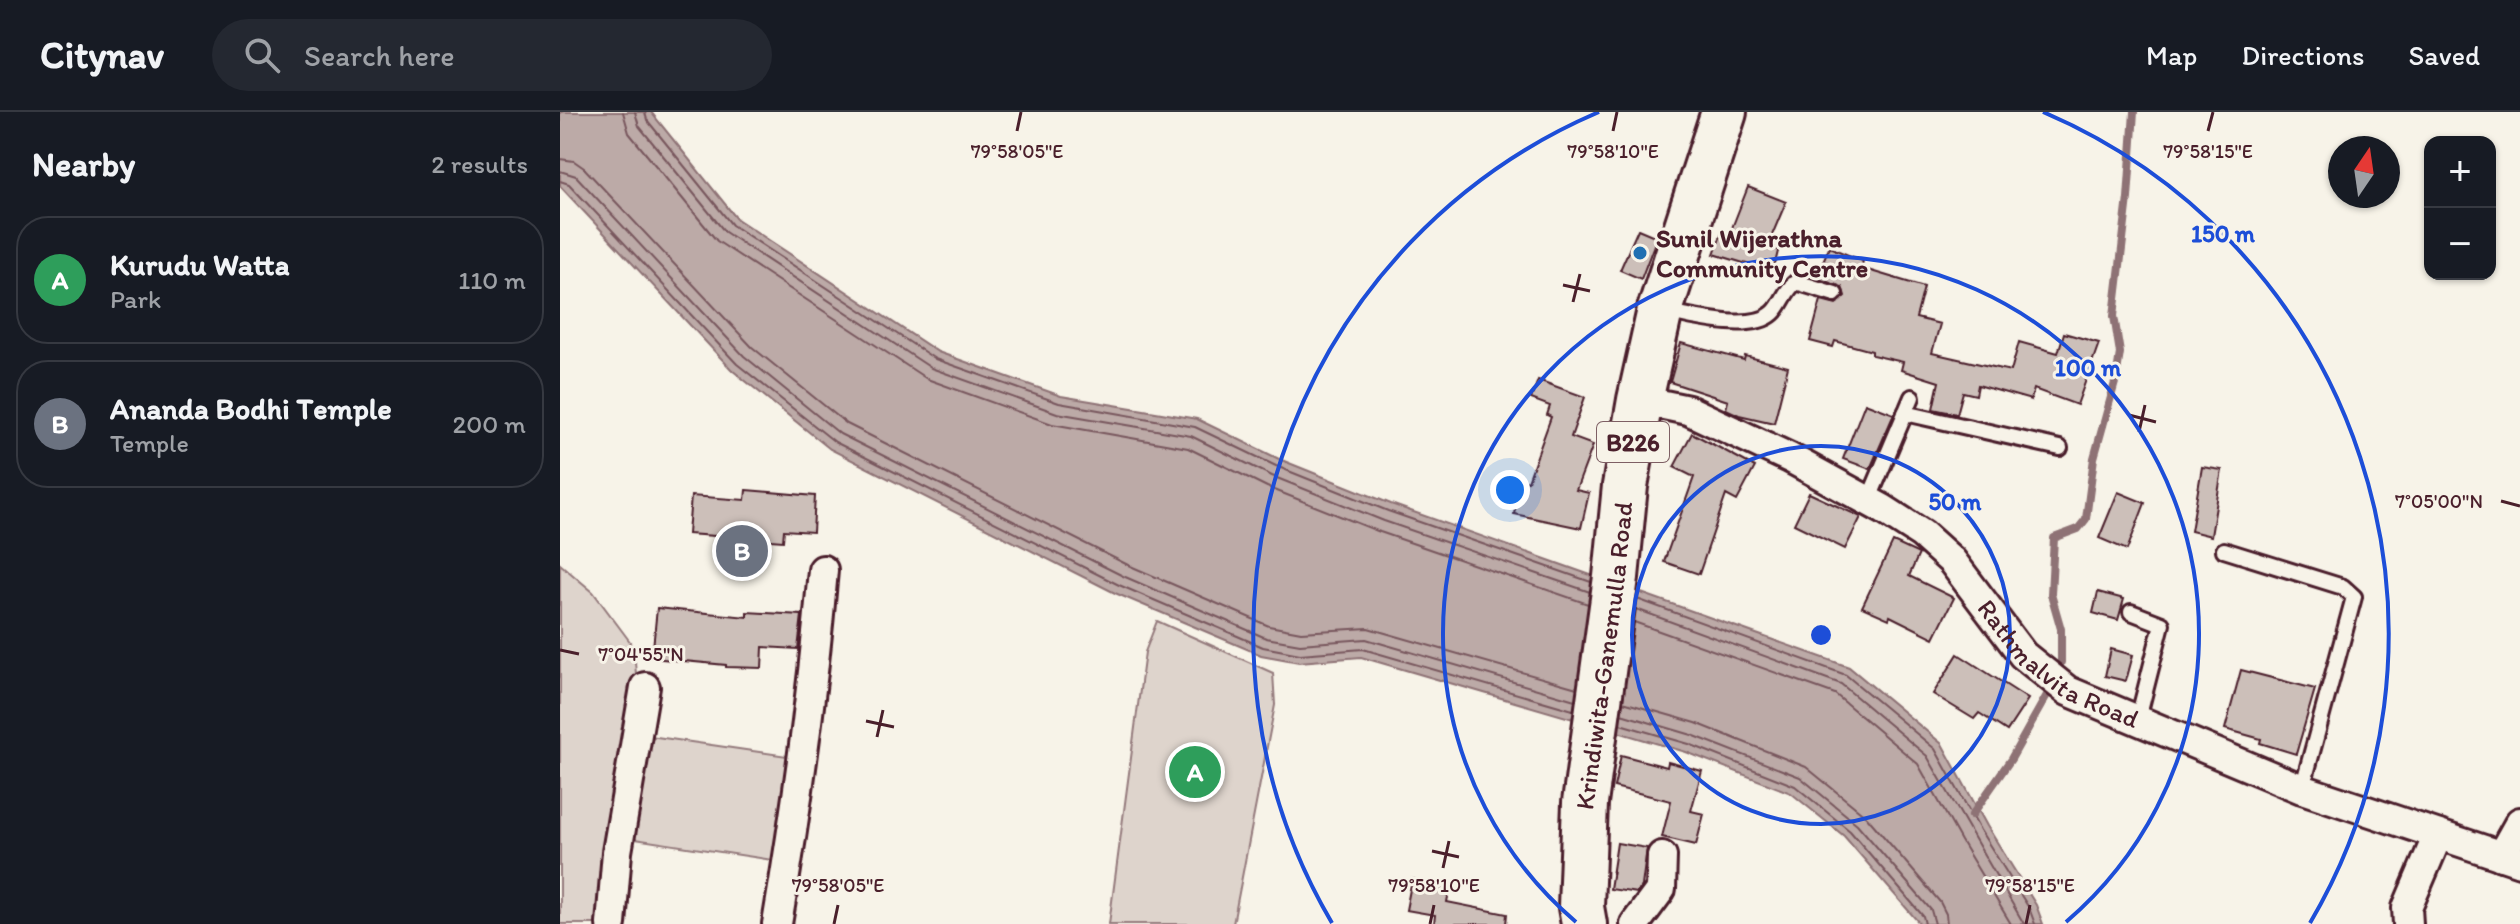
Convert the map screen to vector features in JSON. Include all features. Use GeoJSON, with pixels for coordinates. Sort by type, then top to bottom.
{"type":"FeatureCollection","features":[{"type":"Feature","properties":{"kind":"main road","name":"Krindiwita-Ganemulla Road"},"geometry":{"type":"LineString","coordinates":[[1584,924],[1581,907],[1585,803],[1616,577],[1625,486],[1660,310],[1724,112]]}},
{"type":"Feature","properties":{"kind":"street","name":"Rathmalvita Road"},"geometry":{"type":"LineString","coordinates":[[1640,400],[1688,410],[1790,458],[1922,534],[1952,561],[2023,655],[2058,685],[2302,789],[2510,859]]}},
{"type":"Feature","properties":{"kind":"street"},"geometry":{"type":"LineString","coordinates":[[777,924],[796,802],[823,570]]}},
{"type":"Feature","properties":{"kind":"street"},"geometry":{"type":"LineString","coordinates":[[611,924],[617,852],[645,687]]}},
{"type":"Feature","properties":{"kind":"street"},"geometry":{"type":"LineString","coordinates":[[2510,859],[2520,822]]}},
{"type":"Feature","properties":{"kind":"street"},"geometry":{"type":"LineString","coordinates":[[2408,924],[2407,908],[2438,835]]}},
{"type":"Feature","properties":{"kind":"street"},"geometry":{"type":"LineString","coordinates":[[1635,924],[1661,889],[1662,856]]}},
{"type":"Feature","properties":{"kind":"lane"},"geometry":{"type":"LineString","coordinates":[[1660,310],[1720,321],[1756,321],[1773,313],[1784,294],[1796,282],[1835,294]]}},
{"type":"Feature","properties":{"kind":"lane"},"geometry":{"type":"LineString","coordinates":[[1868,501],[1912,397]]}},
{"type":"Feature","properties":{"kind":"lane"},"geometry":{"type":"LineString","coordinates":[[1905,413],[2060,448]]}},
{"type":"Feature","properties":{"kind":"lane"},"geometry":{"type":"LineString","coordinates":[[2224,550],[2343,587],[2354,597],[2302,789]]}},
{"type":"Feature","properties":{"kind":"lane"},"geometry":{"type":"LineString","coordinates":[[2131,612],[2162,624],[2138,719]]}},
{"type":"Feature","properties":{"kind":"shaded area"},"geometry":{"type":"Polygon","coordinates":[[[560,564],[593,592],[634,647],[636,675],[610,805],[602,924],[560,924],[560,564]]]}},
{"type":"Feature","properties":{"kind":"shaded area"},"geometry":{"type":"Polygon","coordinates":[[[1157,621],[1273,673],[1275,705],[1233,924],[1109,924],[1145,652],[1157,621]]]}},
{"type":"Feature","properties":{"kind":"shaded area"},"geometry":{"type":"Polygon","coordinates":[[[643,735],[794,757],[779,861],[628,838],[643,735]]]}},
{"type":"Feature","properties":{"kind":"water"},"geometry":{"type":"Polygon","coordinates":[[[560,112],[651,112],[737,219],[938,352],[1061,396],[1197,419],[1279,459],[1391,504],[1849,667],[1942,744],[1987,826],[2036,905],[2043,924],[1920,924],[1844,836],[1791,793],[1686,752],[1361,657],[1299,662],[1261,655],[1115,593],[830,449],[732,370],[560,186],[560,112]]]}},
{"type":"Feature","properties":{"kind":"building"},"geometry":{"type":"Polygon","coordinates":[[[1748,187],[1786,202],[1770,240],[1780,243],[1773,272],[1714,254],[1723,230],[1730,233],[1748,187]]]}},
{"type":"Feature","properties":{"kind":"building","name":"Sunil Wijerathna Community Centre"},"geometry":{"type":"Polygon","coordinates":[[[1638,229],[1657,237],[1641,279],[1620,270],[1638,229]]]}},
{"type":"Feature","properties":{"kind":"building"},"geometry":{"type":"Polygon","coordinates":[[[1829,247],[1863,261],[1861,268],[1924,287],[1916,318],[1940,324],[1932,353],[2011,371],[2019,342],[2058,353],[2064,333],[2099,343],[2077,405],[2034,389],[2031,400],[1978,385],[1976,395],[1963,392],[1957,414],[1933,409],[1939,382],[1901,370],[1903,362],[1872,355],[1872,351],[1835,341],[1833,347],[1810,341],[1821,300],[1836,304],[1845,296],[1842,287],[1816,278],[1829,247]]]}},
{"type":"Feature","properties":{"kind":"building"},"geometry":{"type":"Polygon","coordinates":[[[1681,343],[1744,360],[1745,356],[1788,367],[1774,423],[1739,415],[1726,409],[1728,401],[1670,382],[1681,343]]]}},
{"type":"Feature","properties":{"kind":"building"},"geometry":{"type":"Polygon","coordinates":[[[1538,380],[1585,397],[1571,437],[1593,445],[1576,490],[1589,493],[1581,528],[1514,514],[1521,479],[1528,481],[1551,417],[1547,415],[1550,406],[1531,399],[1538,380]]]}},
{"type":"Feature","properties":{"kind":"building"},"geometry":{"type":"Polygon","coordinates":[[[1865,403],[1894,414],[1870,469],[1843,459],[1865,403]]]}},
{"type":"Feature","properties":{"kind":"building"},"geometry":{"type":"Polygon","coordinates":[[[1692,433],[1755,467],[1737,501],[1726,495],[1699,574],[1664,562],[1694,477],[1674,467],[1692,433]]]}},
{"type":"Feature","properties":{"kind":"building"},"geometry":{"type":"Polygon","coordinates":[[[2202,467],[2222,470],[2211,536],[2191,531],[2202,467]]]}},
{"type":"Feature","properties":{"kind":"building"},"geometry":{"type":"Polygon","coordinates":[[[746,490],[815,496],[813,532],[784,530],[783,541],[688,534],[691,496],[745,500],[746,490]]]}},
{"type":"Feature","properties":{"kind":"building"},"geometry":{"type":"Polygon","coordinates":[[[2118,492],[2145,503],[2127,550],[2099,538],[2118,492]]]}},
{"type":"Feature","properties":{"kind":"building"},"geometry":{"type":"Polygon","coordinates":[[[1809,493],[1861,517],[1845,549],[1794,524],[1809,493]]]}},
{"type":"Feature","properties":{"kind":"building"},"geometry":{"type":"Polygon","coordinates":[[[1893,542],[1919,554],[1909,576],[1954,598],[1934,638],[1890,616],[1889,619],[1862,607],[1893,542]]]}},
{"type":"Feature","properties":{"kind":"building"},"geometry":{"type":"Polygon","coordinates":[[[2098,592],[2124,599],[2118,620],[2093,613],[2098,592]]]}},
{"type":"Feature","properties":{"kind":"building"},"geometry":{"type":"Polygon","coordinates":[[[657,608],[747,617],[747,612],[802,615],[798,649],[763,647],[762,668],[652,658],[657,608]]]}},
{"type":"Feature","properties":{"kind":"building"},"geometry":{"type":"Polygon","coordinates":[[[2111,649],[2133,655],[2126,681],[2105,676],[2111,649]]]}},
{"type":"Feature","properties":{"kind":"building"},"geometry":{"type":"Polygon","coordinates":[[[1958,654],[2028,699],[2007,731],[1979,713],[1974,719],[1933,694],[1958,654]]]}},
{"type":"Feature","properties":{"kind":"building"},"geometry":{"type":"Polygon","coordinates":[[[2241,670],[2315,689],[2296,754],[2260,743],[2261,739],[2225,729],[2241,670]]]}},
{"type":"Feature","properties":{"kind":"building"},"geometry":{"type":"Polygon","coordinates":[[[1621,755],[1667,767],[1668,762],[1702,771],[1691,811],[1704,814],[1696,845],[1662,837],[1671,801],[1614,787],[1621,755]]]}},
{"type":"Feature","properties":{"kind":"building"},"geometry":{"type":"Polygon","coordinates":[[[1617,843],[1647,848],[1642,886],[1637,893],[1610,889],[1617,843]]]}},
{"type":"Feature","properties":{"kind":"building"},"geometry":{"type":"Polygon","coordinates":[[[1412,879],[1450,887],[1447,902],[1507,914],[1506,924],[1434,924],[1435,915],[1406,910],[1412,879]]]}},
{"type":"Feature","properties":{"kind":"waterway"},"geometry":{"type":"LineString","coordinates":[[1972,815],[2011,759],[2052,686],[2061,662],[2061,629],[2051,594],[2054,538],[2078,529],[2086,519],[2094,458],[2116,379],[2120,353],[2114,316],[2128,198],[2134,112]]}},
{"type":"Feature","properties":{"kind":"place","name":"Sunil Wijerathna Community Centre"},"geometry":{"type":"Point","coordinates":[1640,253]}},
{"type":"Feature","properties":{"kind":"place","name":"Ananda Bodhi Temple"},"geometry":{"type":"Point","coordinates":[742,551]}},
{"type":"Feature","properties":{"kind":"place","name":"Kurudu Watta"},"geometry":{"type":"Point","coordinates":[1195,772]}}]}
